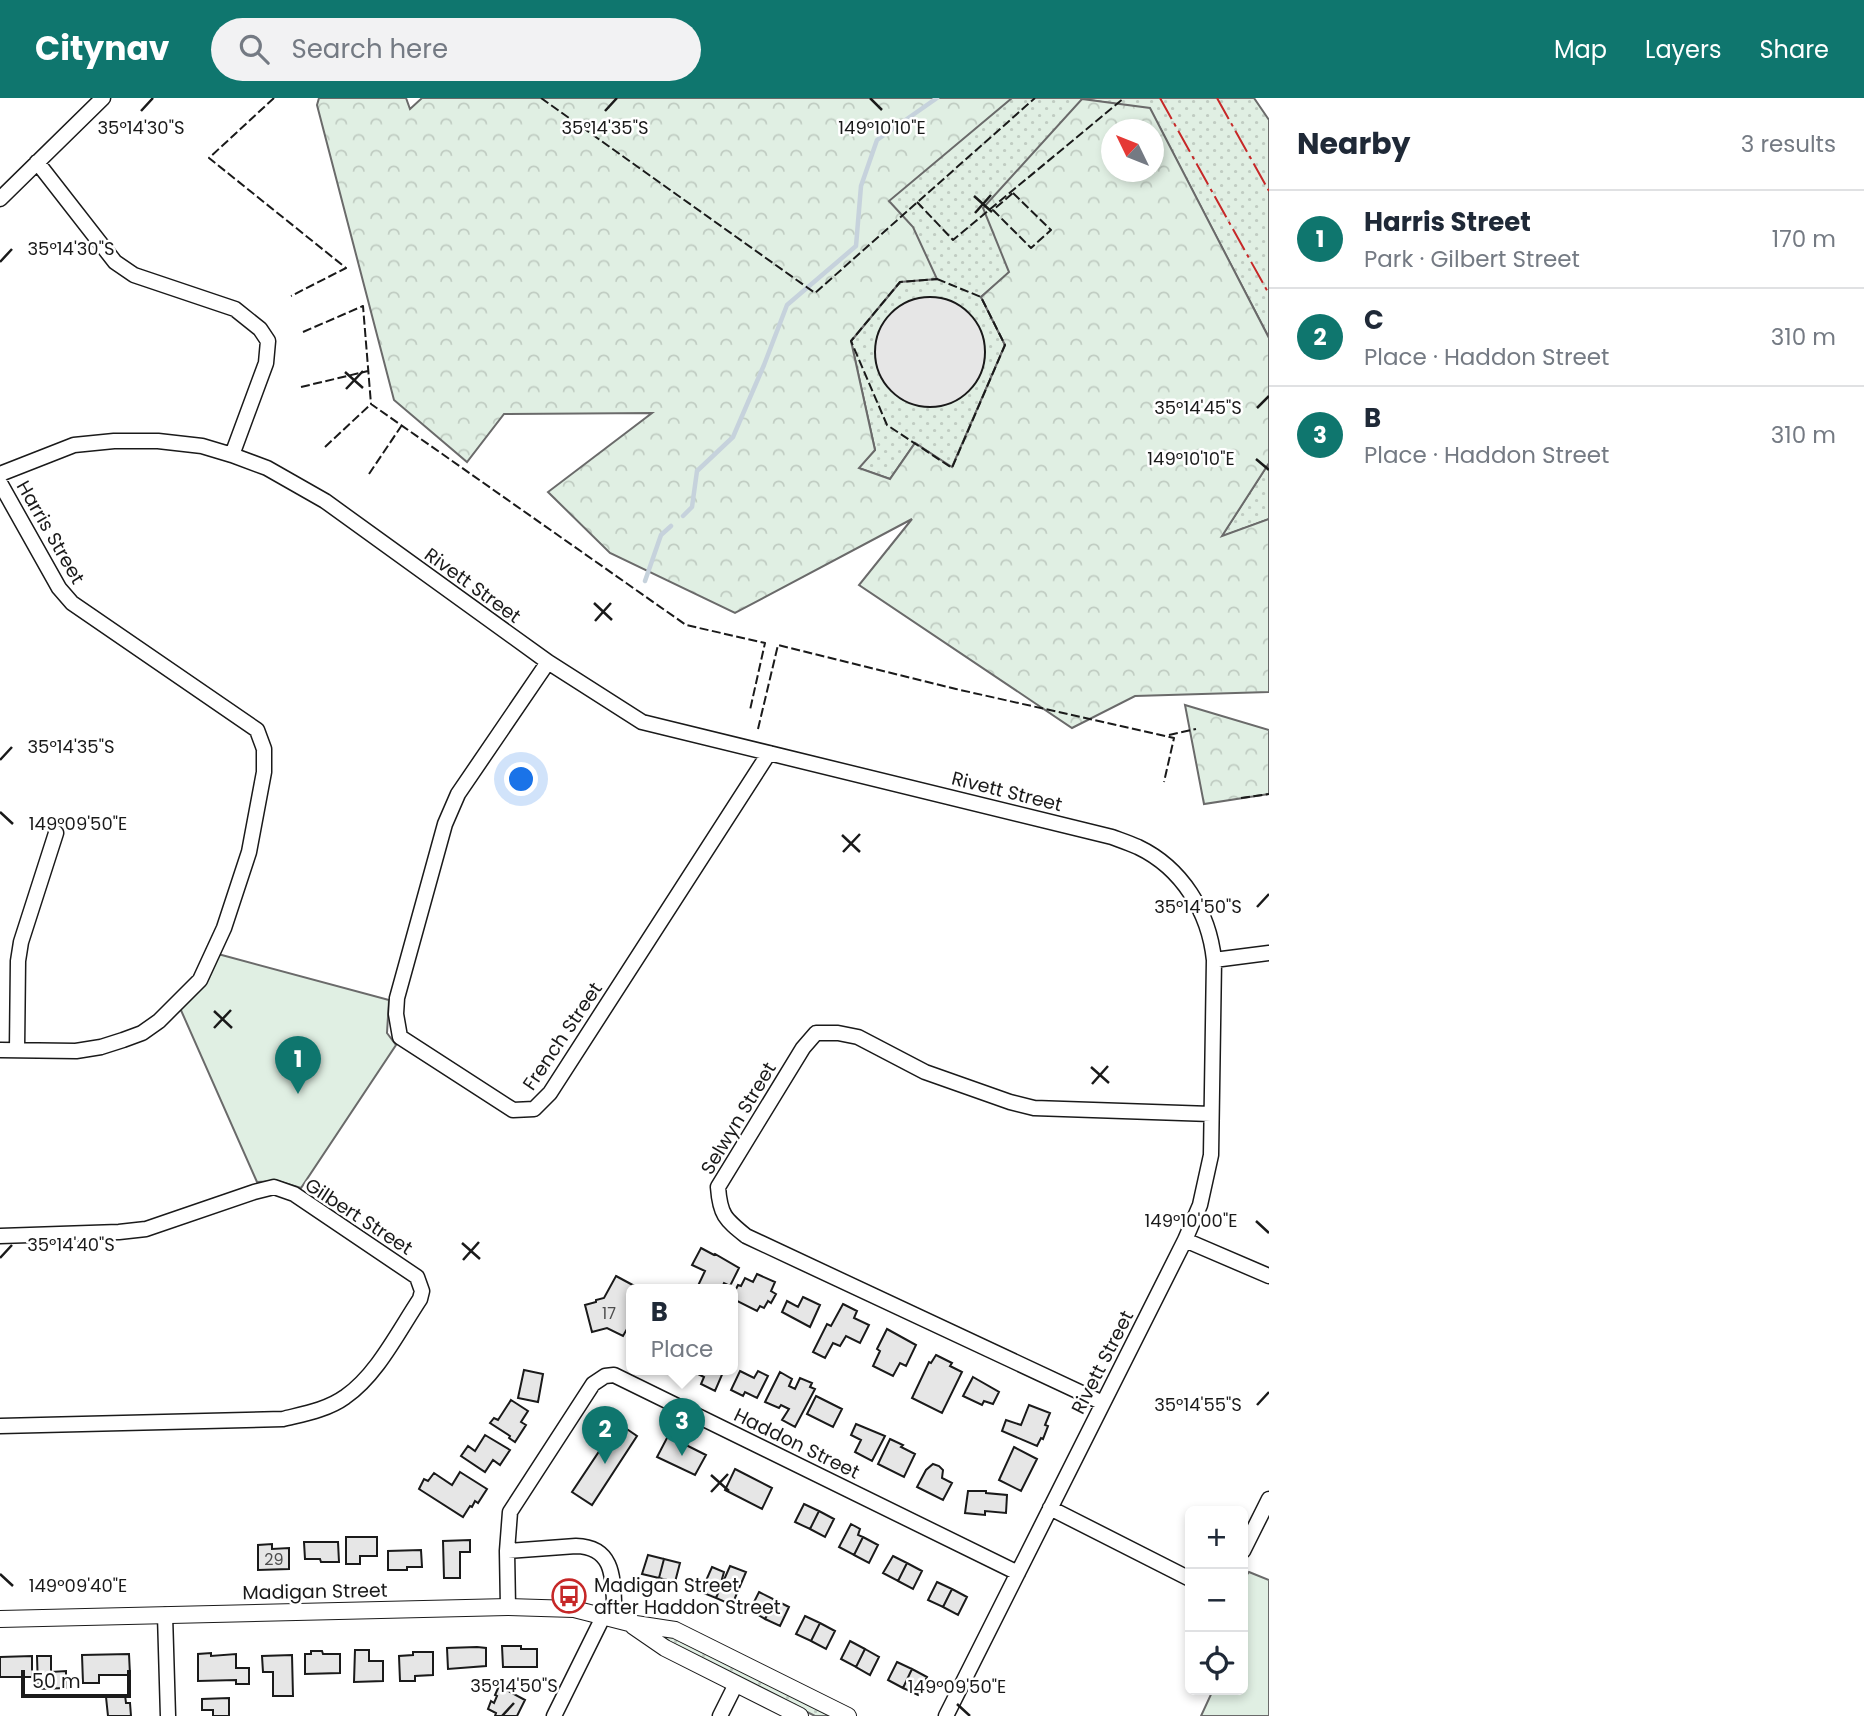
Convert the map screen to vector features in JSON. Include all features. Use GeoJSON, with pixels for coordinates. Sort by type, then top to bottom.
{"type":"FeatureCollection","features":[{"type":"Feature","properties":{"kind":"street"},"geometry":{"type":"LineString","coordinates":[[0,199],[103,98]]}},
{"type":"Feature","properties":{"kind":"street"},"geometry":{"type":"LineString","coordinates":[[37,162],[115,262],[134,275],[235,309],[260,329],[268,341],[267,363],[232,455]]}},
{"type":"Feature","properties":{"kind":"street","name":"Rivett Street"},"geometry":{"type":"LineString","coordinates":[[0,474],[74,445],[114,441],[159,441],[202,446],[232,455],[267,468],[324,501],[548,662],[642,722],[1112,836],[1139,847],[1171,870],[1191,893],[1205,920],[1212,941],[1214,960],[1211,1155],[1200,1205],[1185,1240],[946,1716]]}},
{"type":"Feature","properties":{"kind":"street","name":"Harris Street"},"geometry":{"type":"LineString","coordinates":[[0,483],[59,588],[72,603],[257,730],[264,749],[264,772],[250,852],[224,928],[200,980],[159,1021],[123,1040],[76,1051],[0,1050]]}},
{"type":"Feature","properties":{"kind":"street","name":"French Street"},"geometry":{"type":"LineString","coordinates":[[548,662],[458,794],[446,824],[397,998],[396,1014],[400,1037],[513,1110],[534,1109],[550,1093],[769,753]]}},
{"type":"Feature","properties":{"kind":"street"},"geometry":{"type":"LineString","coordinates":[[17,1050],[18,961],[21,942],[56,833]]}},
{"type":"Feature","properties":{"kind":"street"},"geometry":{"type":"LineString","coordinates":[[1214,960],[1269,953]]}},
{"type":"Feature","properties":{"kind":"street","name":"Selwyn Street"},"geometry":{"type":"LineString","coordinates":[[1103,1403],[746,1236],[728,1222],[719,1206],[718,1187],[803,1048],[816,1033],[858,1037],[925,1073],[1034,1108],[1212,1114]]}},
{"type":"Feature","properties":{"kind":"street","name":"Gilbert Street"},"geometry":{"type":"LineString","coordinates":[[0,1236],[146,1229],[274,1187],[294,1194],[417,1277],[422,1291],[420,1299],[369,1376],[343,1398],[319,1409],[283,1419],[0,1426]]}},
{"type":"Feature","properties":{"kind":"street"},"geometry":{"type":"LineString","coordinates":[[1185,1240],[1269,1276]]}},
{"type":"Feature","properties":{"kind":"street","name":"Haddon Street"},"geometry":{"type":"LineString","coordinates":[[508,1607],[507,1550],[510,1512],[593,1384],[605,1376],[614,1375],[1018,1573]]}},
{"type":"Feature","properties":{"kind":"street"},"geometry":{"type":"LineString","coordinates":[[1248,1541],[1269,1499]]}},
{"type":"Feature","properties":{"kind":"street"},"geometry":{"type":"LineString","coordinates":[[1051,1508],[1185,1575]]}},
{"type":"Feature","properties":{"kind":"street"},"geometry":{"type":"LineString","coordinates":[[507,1550],[576,1546],[595,1549],[610,1565],[616,1619],[554,1716]]}},
{"type":"Feature","properties":{"kind":"street","name":"Madigan Street"},"geometry":{"type":"LineString","coordinates":[[0,1619],[508,1607],[574,1609],[675,1630],[848,1716]]}},
{"type":"Feature","properties":{"kind":"street"},"geometry":{"type":"LineString","coordinates":[[165,1615],[168,1716]]}},
{"type":"Feature","properties":{"kind":"street","name":"Madigan Street"},"geometry":{"type":"LineString","coordinates":[[616,1619],[665,1648],[800,1716]]}},
{"type":"Feature","properties":{"kind":"street"},"geometry":{"type":"LineString","coordinates":[[720,1716],[736,1684]]}},
{"type":"Feature","properties":{"kind":"green space"},"geometry":{"type":"Polygon","coordinates":[[[319,98],[406,98],[410,109],[422,98],[1012,98],[889,201],[913,227],[937,279],[900,282],[851,341],[875,450],[859,468],[890,479],[915,443],[952,467],[1005,345],[981,297],[1009,272],[983,208],[1082,99],[1150,108],[1156,119],[1101,119],[1101,182],[1164,182],[1164,135],[1269,338],[1269,463],[1222,536],[1269,519],[1269,692],[1135,696],[1072,728],[859,585],[912,519],[735,613],[610,553],[548,492],[652,413],[504,414],[467,462],[394,400],[317,105],[319,98]]]}},
{"type":"Feature","properties":{"kind":"green space"},"geometry":{"type":"Polygon","coordinates":[[[541,98],[1254,98],[1269,120],[1269,338],[1164,136],[1164,119],[1155,119],[1150,109],[1082,99],[1009,273],[981,297],[1005,345],[952,468],[915,443],[890,479],[858,468],[875,450],[851,341],[900,282],[541,98]]]}},
{"type":"Feature","properties":{"kind":"green space"},"geometry":{"type":"Polygon","coordinates":[[[1269,463],[1269,519],[1221,537],[1269,463]]]}},
{"type":"Feature","properties":{"kind":"green space"},"geometry":{"type":"Polygon","coordinates":[[[1185,705],[1269,730],[1269,794],[1204,804],[1185,705]]]}},
{"type":"Feature","properties":{"kind":"green space"},"geometry":{"type":"Polygon","coordinates":[[[218,954],[389,1000],[387,1033],[396,1045],[301,1188],[278,1181],[257,1182],[180,1008],[218,954]]]}},
{"type":"Feature","properties":{"kind":"green space"},"geometry":{"type":"Polygon","coordinates":[[[1248,1573],[1269,1580],[1269,1716],[1201,1716],[1211,1695],[1248,1695],[1248,1573]]]}},
{"type":"Feature","properties":{"kind":"green space"},"geometry":{"type":"Polygon","coordinates":[[[665,1634],[831,1710],[828,1716],[815,1716],[662,1640],[665,1634]]]}},
{"type":"Feature","properties":{"kind":"building"},"geometry":{"type":"Polygon","coordinates":[[[930,297],[951,301],[969,313],[981,331],[985,352],[981,373],[969,391],[951,403],[930,407],[909,403],[891,391],[879,373],[875,352],[879,331],[891,313],[909,301],[930,297]]]}},
{"type":"Feature","properties":{"kind":"building"},"geometry":{"type":"Polygon","coordinates":[[[701,1248],[739,1268],[731,1284],[699,1284],[705,1271],[692,1265],[701,1248]]]}},
{"type":"Feature","properties":{"kind":"building"},"geometry":{"type":"Polygon","coordinates":[[[757,1274],[775,1282],[771,1291],[776,1294],[771,1303],[768,1301],[764,1308],[760,1306],[757,1311],[738,1302],[738,1285],[741,1286],[745,1278],[753,1282],[757,1274]]]}},
{"type":"Feature","properties":{"kind":"building"},"geometry":{"type":"Polygon","coordinates":[[[616,1276],[631,1284],[626,1284],[626,1331],[623,1336],[607,1328],[592,1332],[585,1305],[604,1298],[616,1276]]]}},
{"type":"Feature","properties":{"kind":"building"},"geometry":{"type":"Polygon","coordinates":[[[803,1297],[820,1305],[810,1327],[782,1312],[787,1301],[798,1307],[803,1297]]]}},
{"type":"Feature","properties":{"kind":"building"},"geometry":{"type":"Polygon","coordinates":[[[843,1304],[857,1311],[854,1318],[869,1325],[860,1343],[846,1336],[840,1346],[833,1343],[825,1358],[813,1352],[827,1324],[831,1326],[843,1304]]]}},
{"type":"Feature","properties":{"kind":"building"},"geometry":{"type":"Polygon","coordinates":[[[887,1329],[916,1345],[906,1366],[900,1363],[893,1376],[873,1366],[880,1351],[877,1349],[887,1329]]]}},
{"type":"Feature","properties":{"kind":"building"},"geometry":{"type":"Polygon","coordinates":[[[936,1355],[962,1372],[942,1413],[912,1398],[929,1362],[931,1363],[936,1355]]]}},
{"type":"Feature","properties":{"kind":"building"},"geometry":{"type":"Polygon","coordinates":[[[524,1370],[543,1374],[538,1402],[518,1398],[524,1370]]]}},
{"type":"Feature","properties":{"kind":"building"},"geometry":{"type":"Polygon","coordinates":[[[740,1371],[754,1378],[758,1371],[768,1376],[757,1398],[745,1392],[743,1396],[731,1390],[740,1371]]]}},
{"type":"Feature","properties":{"kind":"building"},"geometry":{"type":"Polygon","coordinates":[[[780,1372],[792,1379],[789,1386],[795,1389],[800,1378],[812,1383],[810,1387],[815,1389],[795,1427],[782,1420],[789,1409],[765,1402],[780,1372]]]}},
{"type":"Feature","properties":{"kind":"building"},"geometry":{"type":"Polygon","coordinates":[[[700,1375],[722,1375],[715,1391],[701,1384],[704,1377],[700,1375]]]}},
{"type":"Feature","properties":{"kind":"building"},"geometry":{"type":"Polygon","coordinates":[[[973,1377],[999,1392],[993,1404],[984,1401],[982,1405],[963,1396],[973,1377]]]}},
{"type":"Feature","properties":{"kind":"building"},"geometry":{"type":"Polygon","coordinates":[[[816,1396],[842,1409],[833,1427],[807,1414],[816,1396]]]}},
{"type":"Feature","properties":{"kind":"building"},"geometry":{"type":"Polygon","coordinates":[[[511,1400],[528,1411],[521,1422],[526,1425],[515,1442],[490,1423],[494,1418],[498,1420],[511,1400]]]}},
{"type":"Feature","properties":{"kind":"building"},"geometry":{"type":"Polygon","coordinates":[[[1029,1405],[1050,1413],[1043,1439],[1041,1438],[1037,1446],[1002,1431],[1006,1420],[1021,1425],[1029,1405]]]}},
{"type":"Feature","properties":{"kind":"building"},"geometry":{"type":"Polygon","coordinates":[[[618,1423],[637,1436],[592,1505],[572,1492],[618,1423]]]}},
{"type":"Feature","properties":{"kind":"building"},"geometry":{"type":"Polygon","coordinates":[[[856,1424],[885,1436],[872,1461],[855,1452],[861,1440],[851,1435],[856,1424]]]}},
{"type":"Feature","properties":{"kind":"building"},"geometry":{"type":"Polygon","coordinates":[[[485,1435],[510,1450],[500,1465],[493,1460],[485,1472],[461,1456],[468,1446],[475,1451],[485,1435]]]}},
{"type":"Feature","properties":{"kind":"building"},"geometry":{"type":"Polygon","coordinates":[[[668,1436],[706,1455],[695,1475],[657,1457],[668,1436]]]}},
{"type":"Feature","properties":{"kind":"building"},"geometry":{"type":"Polygon","coordinates":[[[890,1439],[915,1454],[904,1477],[878,1464],[890,1439]]]}},
{"type":"Feature","properties":{"kind":"building"},"geometry":{"type":"Polygon","coordinates":[[[1014,1447],[1037,1459],[1021,1491],[999,1480],[1014,1447]]]}},
{"type":"Feature","properties":{"kind":"building"},"geometry":{"type":"Polygon","coordinates":[[[933,1464],[943,1470],[942,1478],[952,1483],[943,1500],[917,1487],[926,1470],[933,1464]]]}},
{"type":"Feature","properties":{"kind":"building"},"geometry":{"type":"Polygon","coordinates":[[[735,1469],[772,1488],[762,1509],[725,1490],[735,1469]]]}},
{"type":"Feature","properties":{"kind":"building"},"geometry":{"type":"Polygon","coordinates":[[[460,1472],[487,1489],[478,1503],[475,1501],[463,1517],[419,1489],[424,1479],[428,1481],[434,1473],[452,1485],[460,1472]]]}},
{"type":"Feature","properties":{"kind":"building"},"geometry":{"type":"Polygon","coordinates":[[[968,1491],[1007,1495],[1006,1513],[965,1513],[968,1491]]]}},
{"type":"Feature","properties":{"kind":"building"},"geometry":{"type":"Polygon","coordinates":[[[804,1504],[819,1511],[810,1529],[795,1522],[804,1504]]]}},
{"type":"Feature","properties":{"kind":"building"},"geometry":{"type":"Polygon","coordinates":[[[819,1511],[834,1519],[825,1537],[810,1529],[819,1511]]]}},
{"type":"Feature","properties":{"kind":"building"},"geometry":{"type":"Polygon","coordinates":[[[851,1524],[860,1529],[858,1535],[863,1537],[854,1555],[839,1547],[851,1524]]]}},
{"type":"Feature","properties":{"kind":"building"},"geometry":{"type":"Polygon","coordinates":[[[346,1537],[377,1537],[377,1556],[360,1556],[360,1564],[346,1564],[346,1537]]]}},
{"type":"Feature","properties":{"kind":"building"},"geometry":{"type":"Polygon","coordinates":[[[863,1537],[878,1545],[869,1563],[854,1555],[863,1537]]]}},
{"type":"Feature","properties":{"kind":"building"},"geometry":{"type":"Polygon","coordinates":[[[470,1540],[470,1552],[460,1552],[460,1578],[444,1578],[443,1541],[470,1540]]]}},
{"type":"Feature","properties":{"kind":"building"},"geometry":{"type":"Polygon","coordinates":[[[304,1542],[338,1542],[339,1562],[305,1559],[304,1542]]]}},
{"type":"Feature","properties":{"kind":"building"},"geometry":{"type":"Polygon","coordinates":[[[272,1544],[272,1549],[289,1548],[289,1569],[258,1570],[258,1545],[272,1544]]]}},
{"type":"Feature","properties":{"kind":"building"},"geometry":{"type":"Polygon","coordinates":[[[421,1550],[422,1567],[388,1570],[388,1551],[421,1550]]]}},
{"type":"Feature","properties":{"kind":"building"},"geometry":{"type":"Polygon","coordinates":[[[648,1555],[664,1559],[659,1578],[642,1574],[648,1555]]]}},
{"type":"Feature","properties":{"kind":"building"},"geometry":{"type":"Polygon","coordinates":[[[893,1556],[907,1563],[898,1581],[883,1573],[893,1556]]]}},
{"type":"Feature","properties":{"kind":"building"},"geometry":{"type":"Polygon","coordinates":[[[664,1559],[680,1563],[675,1582],[659,1578],[664,1559]]]}},
{"type":"Feature","properties":{"kind":"building"},"geometry":{"type":"Polygon","coordinates":[[[907,1563],[922,1571],[913,1589],[898,1581],[907,1563]]]}},
{"type":"Feature","properties":{"kind":"building"},"geometry":{"type":"Polygon","coordinates":[[[730,1566],[746,1572],[732,1605],[716,1598],[730,1566]]]}},
{"type":"Feature","properties":{"kind":"building"},"geometry":{"type":"Polygon","coordinates":[[[712,1567],[724,1572],[724,1580],[716,1598],[701,1592],[712,1567]]]}},
{"type":"Feature","properties":{"kind":"building"},"geometry":{"type":"Polygon","coordinates":[[[937,1582],[952,1589],[943,1607],[928,1600],[937,1582]]]}},
{"type":"Feature","properties":{"kind":"building"},"geometry":{"type":"Polygon","coordinates":[[[952,1589],[967,1597],[958,1615],[943,1607],[952,1589]]]}},
{"type":"Feature","properties":{"kind":"building"},"geometry":{"type":"Polygon","coordinates":[[[759,1592],[775,1600],[765,1619],[750,1610],[759,1592]]]}},
{"type":"Feature","properties":{"kind":"building"},"geometry":{"type":"Polygon","coordinates":[[[775,1600],[789,1607],[780,1626],[765,1619],[775,1600]]]}},
{"type":"Feature","properties":{"kind":"building"},"geometry":{"type":"Polygon","coordinates":[[[805,1616],[820,1623],[811,1641],[796,1634],[805,1616]]]}},
{"type":"Feature","properties":{"kind":"building"},"geometry":{"type":"Polygon","coordinates":[[[820,1623],[835,1631],[826,1649],[811,1641],[820,1623]]]}},
{"type":"Feature","properties":{"kind":"building"},"geometry":{"type":"Polygon","coordinates":[[[850,1641],[865,1649],[856,1667],[841,1659],[850,1641]]]}},
{"type":"Feature","properties":{"kind":"building"},"geometry":{"type":"Polygon","coordinates":[[[502,1646],[537,1649],[537,1667],[503,1667],[502,1646]]]}},
{"type":"Feature","properties":{"kind":"building"},"geometry":{"type":"Polygon","coordinates":[[[447,1648],[486,1648],[486,1666],[448,1669],[447,1648]]]}},
{"type":"Feature","properties":{"kind":"building"},"geometry":{"type":"Polygon","coordinates":[[[865,1649],[879,1657],[870,1675],[856,1667],[865,1649]]]}},
{"type":"Feature","properties":{"kind":"building"},"geometry":{"type":"Polygon","coordinates":[[[355,1650],[369,1650],[369,1661],[383,1661],[383,1681],[354,1682],[355,1650]]]}},
{"type":"Feature","properties":{"kind":"building"},"geometry":{"type":"Polygon","coordinates":[[[311,1651],[340,1654],[340,1673],[305,1674],[305,1654],[311,1654],[311,1651]]]}},
{"type":"Feature","properties":{"kind":"building"},"geometry":{"type":"Polygon","coordinates":[[[413,1652],[433,1652],[433,1675],[415,1676],[415,1681],[400,1681],[399,1656],[413,1655],[413,1652]]]}},
{"type":"Feature","properties":{"kind":"building"},"geometry":{"type":"Polygon","coordinates":[[[211,1653],[211,1656],[236,1654],[236,1668],[249,1668],[249,1684],[236,1684],[236,1680],[198,1681],[198,1654],[211,1653]]]}},
{"type":"Feature","properties":{"kind":"building"},"geometry":{"type":"Polygon","coordinates":[[[129,1654],[130,1675],[99,1675],[99,1683],[83,1683],[82,1655],[129,1654]]]}},
{"type":"Feature","properties":{"kind":"building"},"geometry":{"type":"Polygon","coordinates":[[[292,1655],[293,1696],[273,1696],[273,1672],[263,1672],[262,1656],[292,1655]]]}},
{"type":"Feature","properties":{"kind":"building"},"geometry":{"type":"Polygon","coordinates":[[[32,1656],[32,1677],[0,1677],[0,1657],[32,1656]]]}},
{"type":"Feature","properties":{"kind":"building"},"geometry":{"type":"Polygon","coordinates":[[[37,1656],[51,1656],[51,1672],[66,1671],[66,1688],[38,1689],[37,1656]]]}},
{"type":"Feature","properties":{"kind":"building"},"geometry":{"type":"Polygon","coordinates":[[[897,1662],[912,1669],[903,1688],[888,1680],[897,1662]]]}},
{"type":"Feature","properties":{"kind":"building"},"geometry":{"type":"Polygon","coordinates":[[[912,1669],[927,1677],[918,1695],[903,1688],[912,1669]]]}},
{"type":"Feature","properties":{"kind":"building"},"geometry":{"type":"Polygon","coordinates":[[[499,1686],[525,1700],[517,1716],[495,1716],[496,1713],[488,1709],[491,1701],[494,1703],[499,1686]]]}},
{"type":"Feature","properties":{"kind":"building"},"geometry":{"type":"Polygon","coordinates":[[[125,1695],[126,1703],[130,1703],[131,1716],[108,1716],[106,1697],[125,1695]]]}},
{"type":"Feature","properties":{"kind":"building"},"geometry":{"type":"Polygon","coordinates":[[[229,1698],[229,1716],[213,1716],[213,1710],[202,1710],[202,1699],[229,1698]]]}},
{"type":"Feature","properties":{"kind":"waterway"},"geometry":{"type":"LineString","coordinates":[[683,516],[692,507],[697,471],[733,437],[787,305],[856,246],[861,186],[877,140],[937,98]]}},
{"type":"Feature","properties":{"kind":"waterway"},"geometry":{"type":"LineString","coordinates":[[645,581],[661,535],[671,526]]}},
{"type":"Feature","properties":{"kind":"fence"},"geometry":{"type":"LineString","coordinates":[[274,98],[209,158],[346,268],[291,296]]}},
{"type":"Feature","properties":{"kind":"fence"},"geometry":{"type":"LineString","coordinates":[[541,98],[815,293],[1035,98]]}},
{"type":"Feature","properties":{"kind":"fence"},"geometry":{"type":"LineString","coordinates":[[917,202],[953,240],[1124,98]]}},
{"type":"Feature","properties":{"kind":"fence"},"geometry":{"type":"LineString","coordinates":[[1013,193],[1051,230],[1031,248],[993,210],[1013,193]]}},
{"type":"Feature","properties":{"kind":"fence"},"geometry":{"type":"LineString","coordinates":[[937,279],[981,297],[1005,345],[952,468],[887,425],[851,341],[900,282],[937,279]]}},
{"type":"Feature","properties":{"kind":"fence"},"geometry":{"type":"LineString","coordinates":[[303,332],[363,306],[371,404],[686,625],[765,643],[750,710]]}},
{"type":"Feature","properties":{"kind":"fence"},"geometry":{"type":"LineString","coordinates":[[301,387],[368,371]]}},
{"type":"Feature","properties":{"kind":"fence"},"geometry":{"type":"LineString","coordinates":[[325,447],[371,404]]}},
{"type":"Feature","properties":{"kind":"fence"},"geometry":{"type":"LineString","coordinates":[[369,474],[402,425]]}},
{"type":"Feature","properties":{"kind":"fence"},"geometry":{"type":"LineString","coordinates":[[758,729],[778,645],[956,689],[1174,738],[1164,782]]}},
{"type":"Feature","properties":{"kind":"fence"},"geometry":{"type":"LineString","coordinates":[[1169,735],[1196,729]]}},
{"type":"Feature","properties":{"kind":"fence"},"geometry":{"type":"LineString","coordinates":[[1241,798],[1269,794]]}},
{"type":"Feature","properties":{"kind":"power"},"geometry":{"type":"LineString","coordinates":[[1160,98],[1269,294]]}},
{"type":"Feature","properties":{"kind":"power"},"geometry":{"type":"LineString","coordinates":[[1217,98],[1269,191]]}},
{"type":"Feature","properties":{"kind":"place","name":"Harris Street"},"geometry":{"type":"Point","coordinates":[298,1094]}},
{"type":"Feature","properties":{"kind":"place","name":"B"},"geometry":{"type":"Point","coordinates":[682,1456]}},
{"type":"Feature","properties":{"kind":"place","name":"C"},"geometry":{"type":"Point","coordinates":[605,1464]}},
{"type":"Feature","properties":{"kind":"place","name":"Madigan Street after Haddon Street"},"geometry":{"type":"Point","coordinates":[569,1596]}}]}
